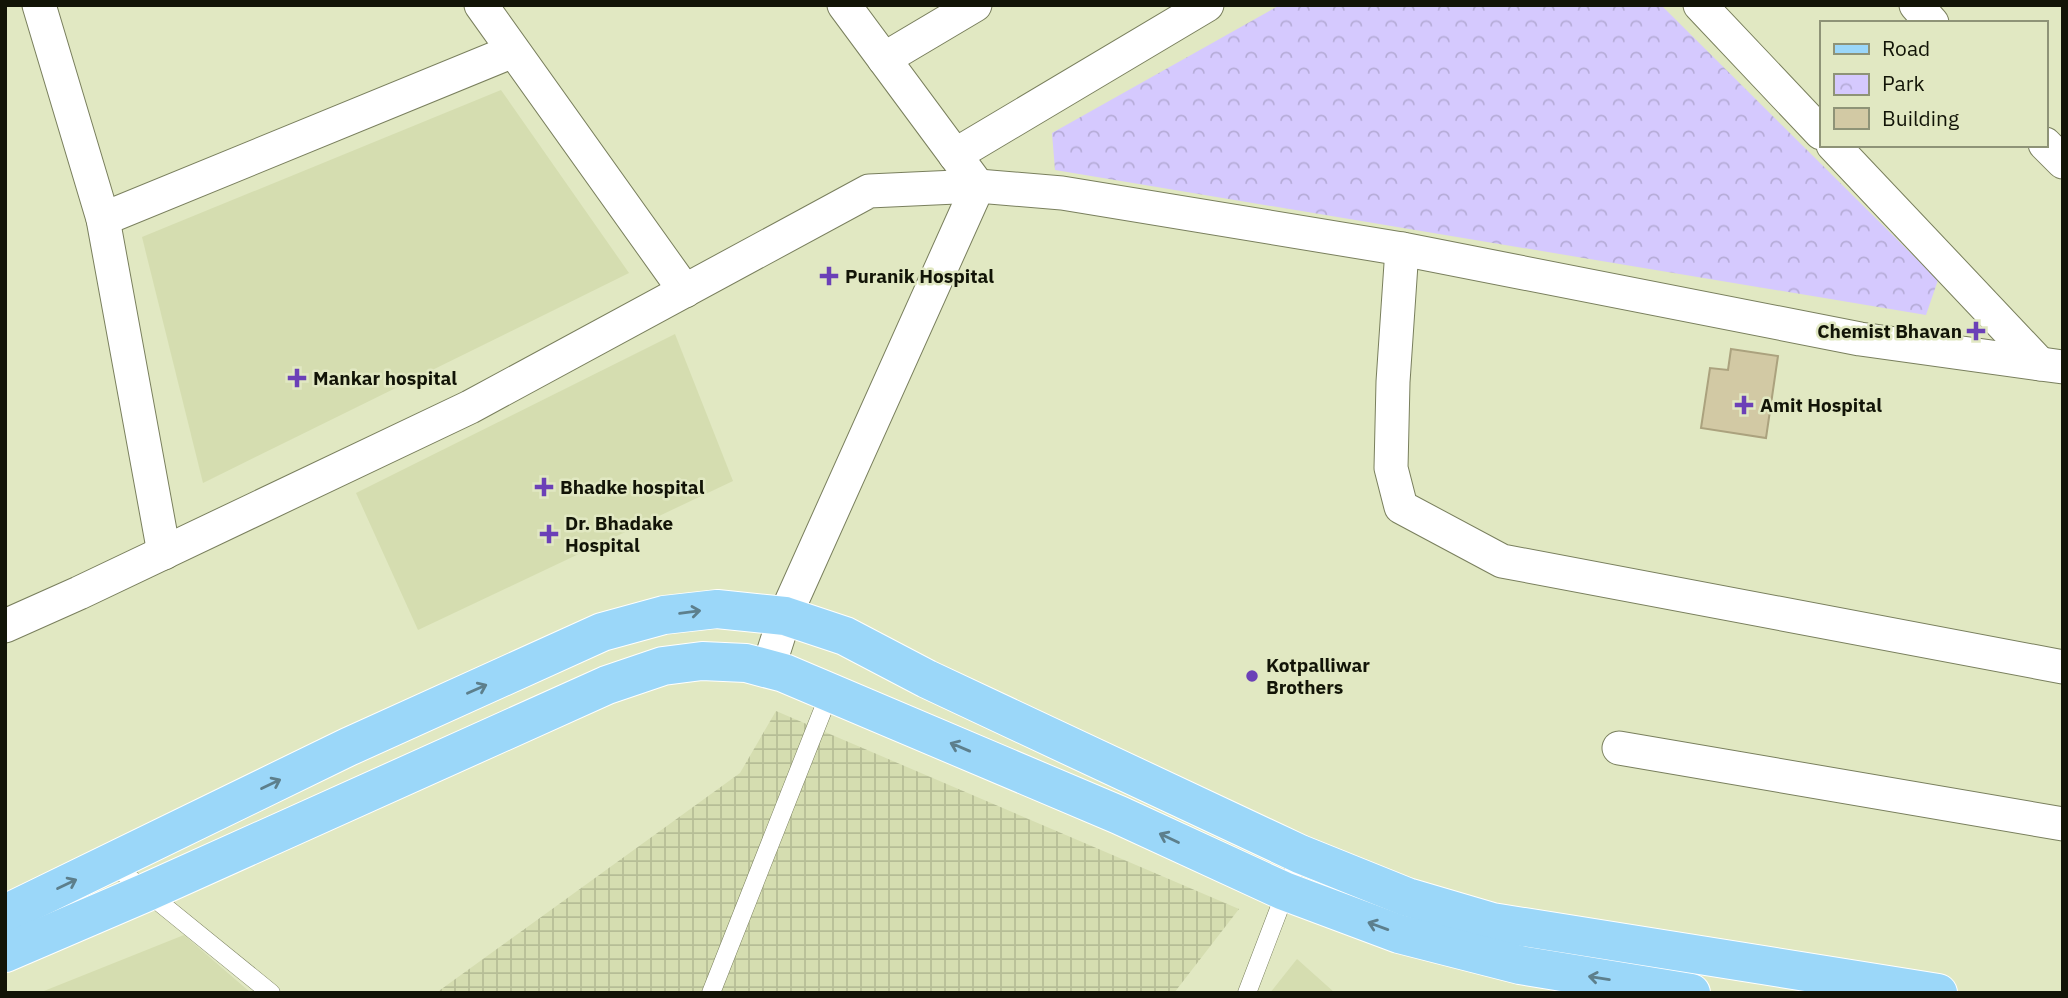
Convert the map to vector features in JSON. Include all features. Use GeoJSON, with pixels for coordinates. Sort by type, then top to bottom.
{"type":"FeatureCollection","features":[{"type":"Feature","properties":{"kind":"main road"},"geometry":{"type":"LineString","coordinates":[[5,914],[348,747],[602,632],[664,615],[717,608],[785,616],[845,636],[927,679],[1300,854],[1406,897],[1492,922],[1789,981],[1938,993]]}},
{"type":"Feature","properties":{"kind":"main road"},"geometry":{"type":"LineString","coordinates":[[5,953],[607,685],[663,666],[702,661],[746,663],[784,673],[1119,815],[1284,891],[1399,934],[1520,965],[1691,993]]}},
{"type":"Feature","properties":{"kind":"street"},"geometry":{"type":"LineString","coordinates":[[39,5],[103,219],[164,553]]}},
{"type":"Feature","properties":{"kind":"street"},"geometry":{"type":"LineString","coordinates":[[481,5],[685,291]]}},
{"type":"Feature","properties":{"kind":"street"},"geometry":{"type":"LineString","coordinates":[[844,5],[978,186]]}},
{"type":"Feature","properties":{"kind":"street"},"geometry":{"type":"LineString","coordinates":[[884,58],[975,5]]}},
{"type":"Feature","properties":{"kind":"street"},"geometry":{"type":"LineString","coordinates":[[955,155],[1207,5]]}},
{"type":"Feature","properties":{"kind":"street"},"geometry":{"type":"LineString","coordinates":[[1700,5],[1820,132]]}},
{"type":"Feature","properties":{"kind":"street"},"geometry":{"type":"LineString","coordinates":[[1916,5],[1930,21]]}},
{"type":"Feature","properties":{"kind":"street"},"geometry":{"type":"LineString","coordinates":[[103,219],[513,51]]}},
{"type":"Feature","properties":{"kind":"street"},"geometry":{"type":"LineString","coordinates":[[2047,146],[2063,162]]}},
{"type":"Feature","properties":{"kind":"street"},"geometry":{"type":"LineString","coordinates":[[1835,147],[2052,366]]}},
{"type":"Feature","properties":{"kind":"street"},"geometry":{"type":"LineString","coordinates":[[768,669],[785,616],[978,186]]}},
{"type":"Feature","properties":{"kind":"street"},"geometry":{"type":"LineString","coordinates":[[5,626],[470,407],[869,191],[978,186],[1062,193],[1402,249],[1860,339],[2052,366]]}},
{"type":"Feature","properties":{"kind":"street"},"geometry":{"type":"LineString","coordinates":[[1402,249],[1393,382],[1391,468],[1401,508],[1502,561],[2063,667]]}},
{"type":"Feature","properties":{"kind":"street"},"geometry":{"type":"LineString","coordinates":[[1619,748],[2063,824]]}},
{"type":"Feature","properties":{"kind":"lane"},"geometry":{"type":"LineString","coordinates":[[711,993],[830,692]]}},
{"type":"Feature","properties":{"kind":"lane"},"geometry":{"type":"LineString","coordinates":[[1247,993],[1300,854]]}},
{"type":"Feature","properties":{"kind":"lane"},"geometry":{"type":"LineString","coordinates":[[111,863],[271,993]]}},
{"type":"Feature","properties":{"kind":"shaded area","name":"Mankar hospital"},"geometry":{"type":"Polygon","coordinates":[[[501,90],[629,273],[203,483],[142,237],[501,90]]]}},
{"type":"Feature","properties":{"kind":"shaded area","name":"Bhadke hospital"},"geometry":{"type":"Polygon","coordinates":[[[675,334],[733,481],[418,630],[356,493],[675,334]]]}},
{"type":"Feature","properties":{"kind":"shaded area"},"geometry":{"type":"Polygon","coordinates":[[[776,711],[1239,909],[1174,993],[436,993],[740,773],[776,711]]]}},
{"type":"Feature","properties":{"kind":"shaded area"},"geometry":{"type":"Polygon","coordinates":[[[184,935],[251,993],[39,993],[184,935]]]}},
{"type":"Feature","properties":{"kind":"shaded area"},"geometry":{"type":"Polygon","coordinates":[[[1297,959],[1335,993],[1270,993],[1297,959]]]}},
{"type":"Feature","properties":{"kind":"green space"},"geometry":{"type":"Polygon","coordinates":[[[1280,5],[1661,5],[1938,280],[1926,315],[1055,170],[1052,133],[1280,5]]]}},
{"type":"Feature","properties":{"kind":"building"},"geometry":{"type":"Polygon","coordinates":[[[1731,349],[1778,356],[1766,438],[1701,428],[1710,368],[1728,370],[1731,349]]]}},
{"type":"Feature","properties":{"kind":"place","name":"Puranik Hospital"},"geometry":{"type":"Point","coordinates":[829,276]}},
{"type":"Feature","properties":{"kind":"place","name":"Chemist Bhavan"},"geometry":{"type":"Point","coordinates":[1976,331]}},
{"type":"Feature","properties":{"kind":"place","name":"Mankar hospital"},"geometry":{"type":"Point","coordinates":[297,378]}},
{"type":"Feature","properties":{"kind":"place","name":"Amit Hospital"},"geometry":{"type":"Point","coordinates":[1744,405]}},
{"type":"Feature","properties":{"kind":"place","name":"Bhadke hospital"},"geometry":{"type":"Point","coordinates":[544,487]}},
{"type":"Feature","properties":{"kind":"place","name":"Dr. Bhadake Hospital"},"geometry":{"type":"Point","coordinates":[549,534]}},
{"type":"Feature","properties":{"kind":"place","name":"Kotpalliwar Brothers"},"geometry":{"type":"Point","coordinates":[1252,676]}}]}
